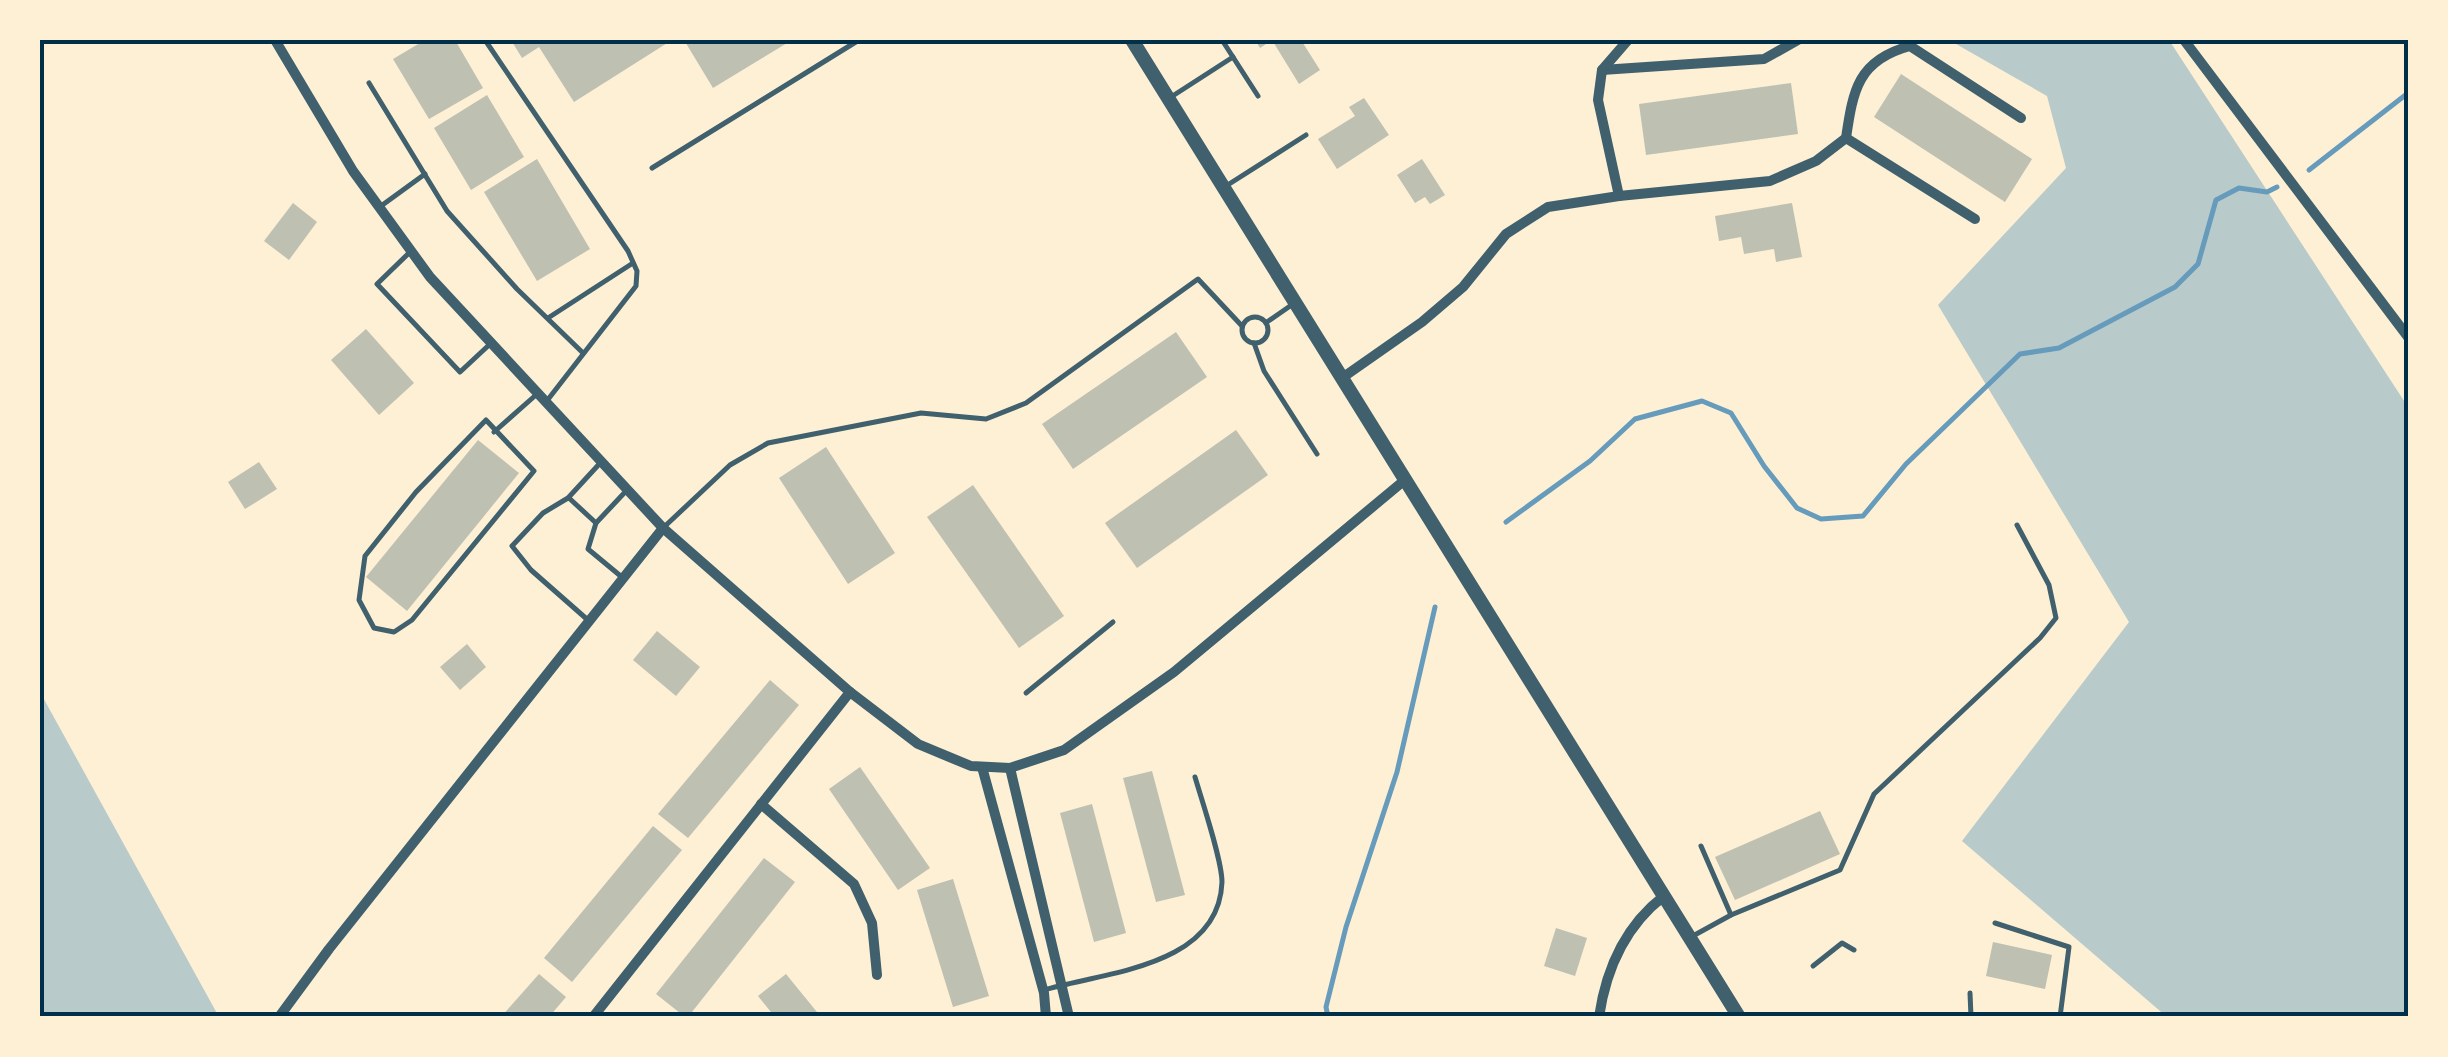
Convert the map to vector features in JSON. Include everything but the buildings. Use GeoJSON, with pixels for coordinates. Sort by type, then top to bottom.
{"type":"FeatureCollection","features":[{"type":"Feature","properties":{"kind":"street"},"geometry":{"type":"LineString","coordinates":[[275,40],[353,171],[410,252],[663,528],[850,692],[918,744],[971,766],[1010,768],[1064,750],[1174,672],[1406,479]]}},
{"type":"Feature","properties":{"kind":"street"},"geometry":{"type":"LineString","coordinates":[[1132,40],[1740,1017]]}},
{"type":"Feature","properties":{"kind":"street"},"geometry":{"type":"LineString","coordinates":[[1619,196],[1598,100],[1602,70],[1628,40]]}},
{"type":"Feature","properties":{"kind":"street"},"geometry":{"type":"LineString","coordinates":[[1602,70],[1764,59],[1798,40]]}},
{"type":"Feature","properties":{"kind":"street"},"geometry":{"type":"LineString","coordinates":[[2184,40],[2408,337]]}},
{"type":"Feature","properties":{"kind":"street"},"geometry":{"type":"LineString","coordinates":[[1342,378],[1422,322],[1463,287],[1506,234],[1548,207],[1770,181],[1816,161],[1846,138],[1853,90],[1882,54],[1910,46],[2021,118]]}},
{"type":"Feature","properties":{"kind":"street"},"geometry":{"type":"LineString","coordinates":[[1846,138],[1975,219]]}},
{"type":"Feature","properties":{"kind":"street"},"geometry":{"type":"LineString","coordinates":[[280,1017],[663,528]]}},
{"type":"Feature","properties":{"kind":"street"},"geometry":{"type":"LineString","coordinates":[[592,1017],[850,692]]}},
{"type":"Feature","properties":{"kind":"street"},"geometry":{"type":"LineString","coordinates":[[982,767],[1044,990],[1046,1017]]}},
{"type":"Feature","properties":{"kind":"street"},"geometry":{"type":"LineString","coordinates":[[1010,768],[1069,1017]]}},
{"type":"Feature","properties":{"kind":"street"},"geometry":{"type":"LineString","coordinates":[[761,804],[854,884],[872,923],[877,976]]}},
{"type":"Feature","properties":{"kind":"street"},"geometry":{"type":"LineString","coordinates":[[1599,1017],[1604,981],[1627,936],[1644,911],[1664,896]]}},
{"type":"Feature","properties":{"kind":"lane"},"geometry":{"type":"LineString","coordinates":[[485,40],[637,272],[636,286],[542,397],[494,432]]}},
{"type":"Feature","properties":{"kind":"lane"},"geometry":{"type":"LineString","coordinates":[[652,168],[859,40]]}},
{"type":"Feature","properties":{"kind":"lane"},"geometry":{"type":"LineString","coordinates":[[1222,40],[1258,96]]}},
{"type":"Feature","properties":{"kind":"lane"},"geometry":{"type":"LineString","coordinates":[[1168,98],[1233,57]]}},
{"type":"Feature","properties":{"kind":"lane"},"geometry":{"type":"LineString","coordinates":[[369,83],[447,211],[582,352]]}},
{"type":"Feature","properties":{"kind":"lane"},"geometry":{"type":"LineString","coordinates":[[1224,188],[1306,134]]}},
{"type":"Feature","properties":{"kind":"lane"},"geometry":{"type":"LineString","coordinates":[[379,208],[424,174]]}},
{"type":"Feature","properties":{"kind":"lane"},"geometry":{"type":"LineString","coordinates":[[410,252],[378,284],[460,372],[491,342]]}},
{"type":"Feature","properties":{"kind":"lane"},"geometry":{"type":"LineString","coordinates":[[548,318],[633,262]]}},
{"type":"Feature","properties":{"kind":"lane"},"geometry":{"type":"LineString","coordinates":[[663,528],[730,466],[768,443],[920,413],[986,420],[1026,403],[1198,279],[1242,326],[1244,338],[1254,344],[1264,371],[1317,454]]}},
{"type":"Feature","properties":{"kind":"lane"},"geometry":{"type":"LineString","coordinates":[[1267,322],[1295,303]]}},
{"type":"Feature","properties":{"kind":"lane"},"geometry":{"type":"LineString","coordinates":[[1242,326],[1256,316],[1267,322]]}},
{"type":"Feature","properties":{"kind":"lane"},"geometry":{"type":"LineString","coordinates":[[1254,344],[1268,334],[1267,322]]}},
{"type":"Feature","properties":{"kind":"lane"},"geometry":{"type":"LineString","coordinates":[[486,420],[494,432],[534,471],[412,620],[394,632],[374,628],[358,600],[365,556],[416,492],[486,420]]}},
{"type":"Feature","properties":{"kind":"lane"},"geometry":{"type":"LineString","coordinates":[[589,621],[531,570],[512,546],[543,513],[568,498],[602,462]]}},
{"type":"Feature","properties":{"kind":"lane"},"geometry":{"type":"LineString","coordinates":[[624,578],[588,549],[596,523],[629,488]]}},
{"type":"Feature","properties":{"kind":"lane"},"geometry":{"type":"LineString","coordinates":[[568,498],[596,523]]}},
{"type":"Feature","properties":{"kind":"lane"},"geometry":{"type":"LineString","coordinates":[[1690,937],[1731,914],[1840,870],[1874,794],[2040,638],[2056,618],[2049,586],[2017,525]]}},
{"type":"Feature","properties":{"kind":"lane"},"geometry":{"type":"LineString","coordinates":[[1026,693],[1113,622]]}},
{"type":"Feature","properties":{"kind":"lane"},"geometry":{"type":"LineString","coordinates":[[1044,990],[1174,956],[1200,937],[1217,908],[1222,880],[1195,777]]}},
{"type":"Feature","properties":{"kind":"lane"},"geometry":{"type":"LineString","coordinates":[[1701,846],[1731,914]]}},
{"type":"Feature","properties":{"kind":"lane"},"geometry":{"type":"LineString","coordinates":[[1994,923],[2069,947],[2060,1017]]}},
{"type":"Feature","properties":{"kind":"lane"},"geometry":{"type":"LineString","coordinates":[[1813,966],[1842,943],[1854,950]]}},
{"type":"Feature","properties":{"kind":"lane"},"geometry":{"type":"LineString","coordinates":[[1970,993],[1971,1017]]}},
{"type":"Feature","properties":{"kind":"shaded area"},"geometry":{"type":"Polygon","coordinates":[[[1949,40],[2169,40],[2408,407],[2408,1017],[2167,1017],[1962,841],[2129,622],[1938,305],[2066,168],[2047,96],[1949,40]]]}},
{"type":"Feature","properties":{"kind":"shaded area"},"geometry":{"type":"Polygon","coordinates":[[[40,692],[219,1017],[40,1017],[40,692]]]}},
{"type":"Feature","properties":{"kind":"waterway"},"geometry":{"type":"LineString","coordinates":[[2309,170],[2408,93]]}},
{"type":"Feature","properties":{"kind":"waterway"},"geometry":{"type":"LineString","coordinates":[[1506,522],[1590,461],[1635,419],[1702,401],[1731,413],[1764,466],[1797,508],[1821,519],[1863,516],[1906,464],[2020,354],[2059,348],[2175,287],[2198,264],[2216,200],[2239,188],[2267,192],[2277,187]]}},
{"type":"Feature","properties":{"kind":"waterway"},"geometry":{"type":"LineString","coordinates":[[1328,1017],[1326,1007],[1346,927],[1397,772],[1435,607]]}}]}
